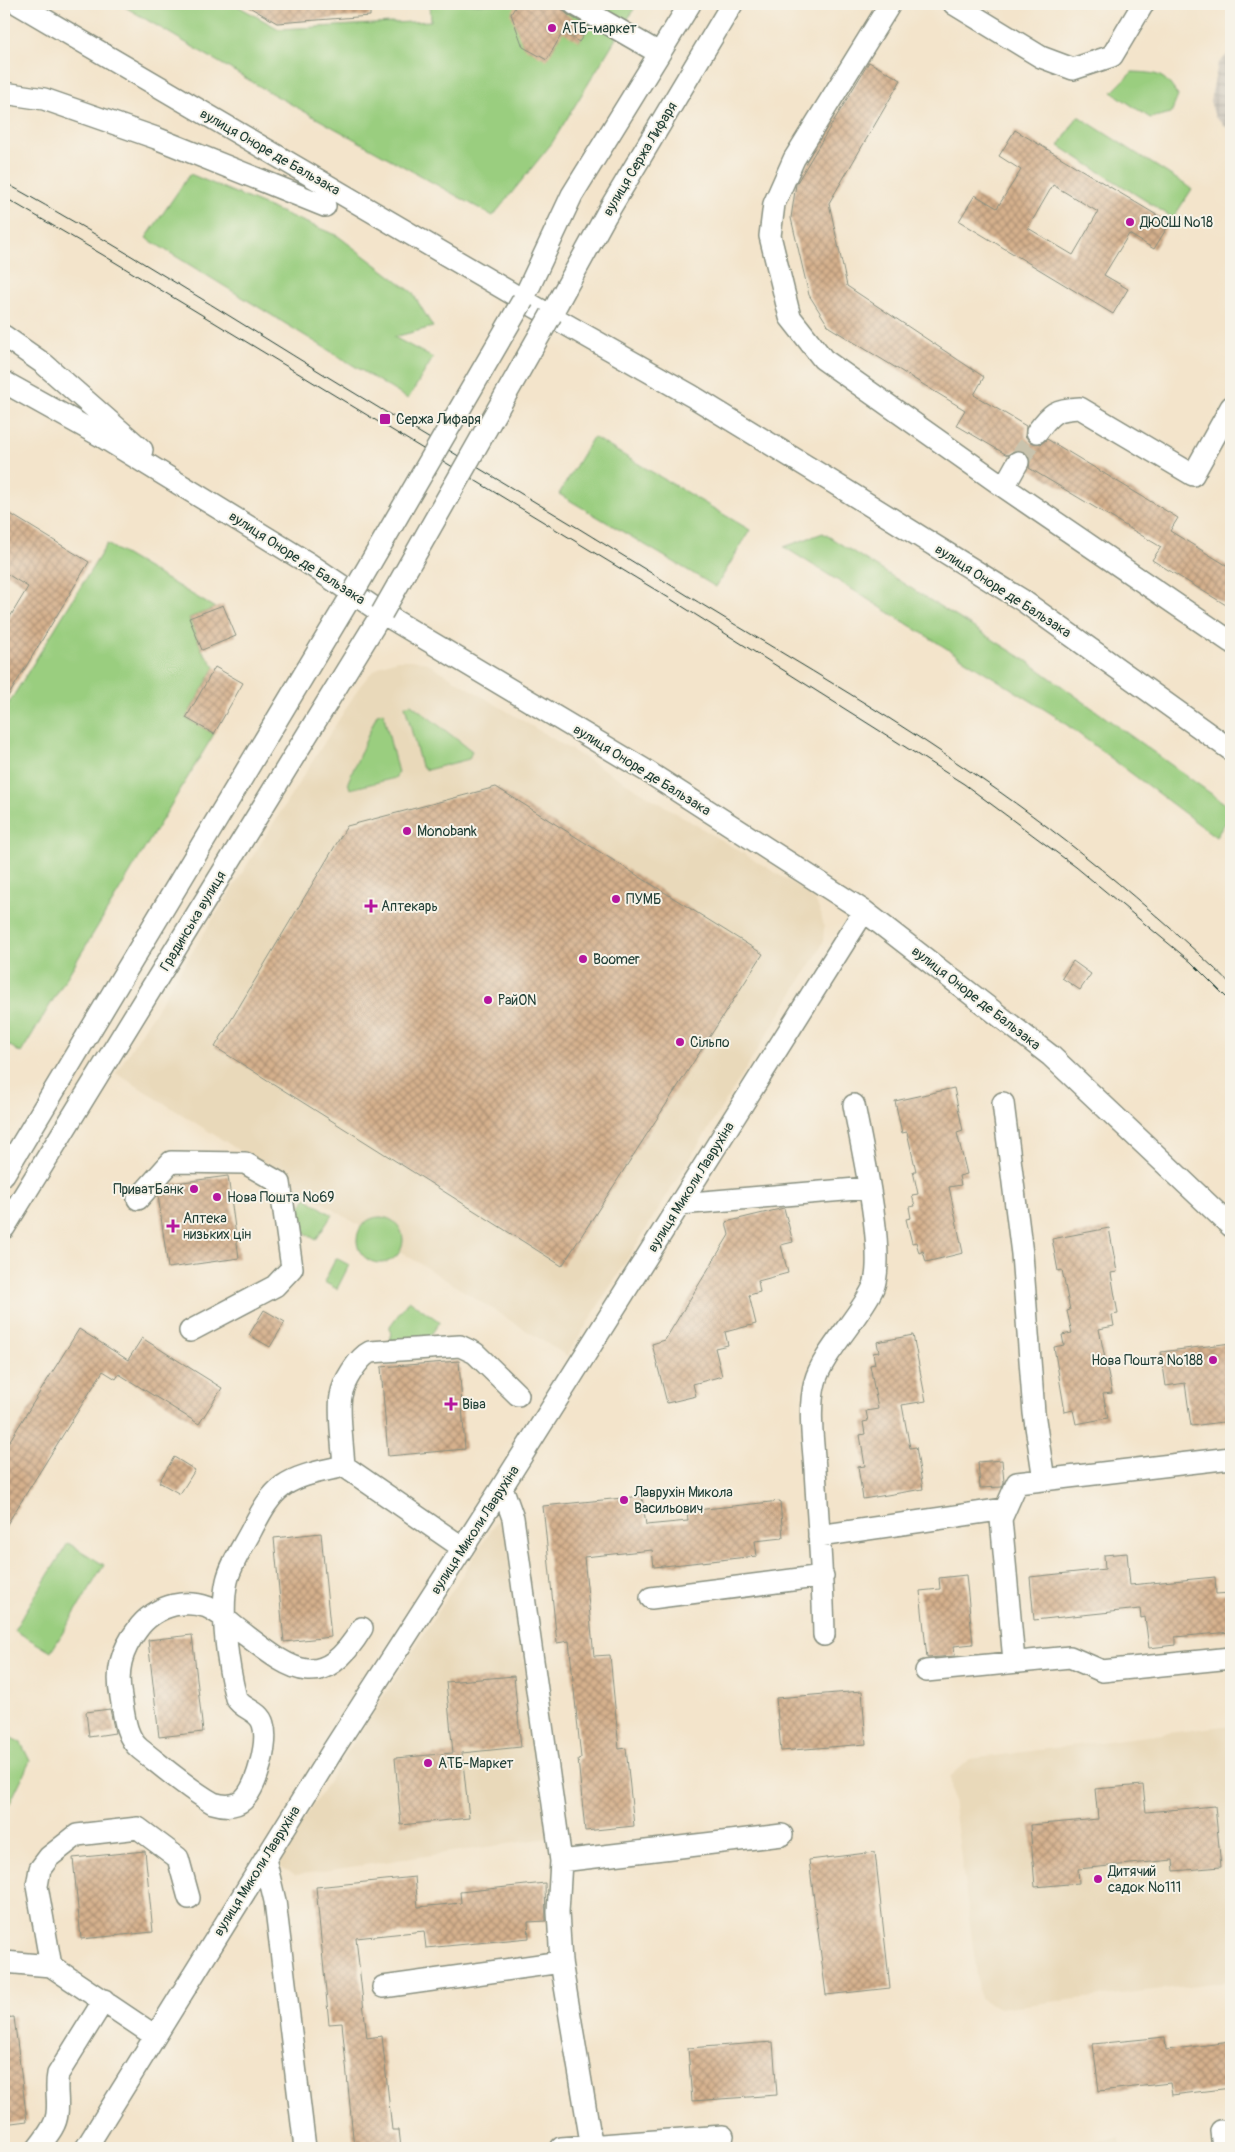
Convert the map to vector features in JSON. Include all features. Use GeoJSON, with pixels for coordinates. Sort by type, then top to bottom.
{"type":"FeatureCollection","features":[{"type":"Feature","properties":{"kind":"street"},"geometry":{"type":"LineString","coordinates":[[574,4],[659,53]]}},
{"type":"Feature","properties":{"kind":"street"},"geometry":{"type":"LineString","coordinates":[[4,1173],[353,593],[523,300],[572,195],[690,4]]}},
{"type":"Feature","properties":{"kind":"street","name":"вулиця Сержа Лифаря"},"geometry":{"type":"LineString","coordinates":[[382,613],[606,215],[732,4]]}},
{"type":"Feature","properties":{"kind":"street"},"geometry":{"type":"LineString","coordinates":[[890,4],[794,159],[774,204],[770,236],[790,317],[824,359],[1004,487],[1231,642]]}},
{"type":"Feature","properties":{"kind":"street"},"geometry":{"type":"LineString","coordinates":[[954,4],[1042,57],[1073,68],[1112,56],[1143,4]]}},
{"type":"Feature","properties":{"kind":"street","name":"вулиця Оноре де Бальзака"},"geometry":{"type":"LineString","coordinates":[[25,5],[523,300],[692,396],[1014,595],[1231,750]]}},
{"type":"Feature","properties":{"kind":"street"},"geometry":{"type":"LineString","coordinates":[[4,93],[44,99],[156,138],[326,206]]}},
{"type":"Feature","properties":{"kind":"street"},"geometry":{"type":"LineString","coordinates":[[4,336],[44,364],[186,488]]}},
{"type":"Feature","properties":{"kind":"street","name":"вулиця Оноре де Бальзака"},"geometry":{"type":"LineString","coordinates":[[4,382],[101,436],[382,613],[645,770],[864,912],[1051,1056],[1231,1226]]}},
{"type":"Feature","properties":{"kind":"street"},"geometry":{"type":"LineString","coordinates":[[1037,432],[1049,415],[1063,408],[1080,408],[1193,474],[1231,407]]}},
{"type":"Feature","properties":{"kind":"street"},"geometry":{"type":"LineString","coordinates":[[1004,487],[1018,462]]}},
{"type":"Feature","properties":{"kind":"street","name":"Градинська вулиця"},"geometry":{"type":"LineString","coordinates":[[4,1228],[382,613]]}},
{"type":"Feature","properties":{"kind":"street","name":"вулиця Миколи Лаврухіна"},"geometry":{"type":"LineString","coordinates":[[86,2148],[265,1859],[864,912]]}},
{"type":"Feature","properties":{"kind":"street"},"geometry":{"type":"LineString","coordinates":[[1003,1103],[1022,1254],[1034,1413],[1044,1480]]}},
{"type":"Feature","properties":{"kind":"street"},"geometry":{"type":"LineString","coordinates":[[824,1635],[823,1576],[812,1411],[815,1381],[823,1363],[845,1334],[873,1288],[878,1264],[877,1241],[854,1105]]}},
{"type":"Feature","properties":{"kind":"street"},"geometry":{"type":"LineString","coordinates":[[138,1199],[171,1162],[245,1163],[280,1183],[292,1268],[275,1286],[190,1331]]}},
{"type":"Feature","properties":{"kind":"street"},"geometry":{"type":"LineString","coordinates":[[680,1204],[868,1188]]}},
{"type":"Feature","properties":{"kind":"street"},"geometry":{"type":"LineString","coordinates":[[344,1466],[340,1396],[361,1358],[370,1352],[460,1346],[475,1353],[518,1394]]}},
{"type":"Feature","properties":{"kind":"street"},"geometry":{"type":"LineString","coordinates":[[1014,1661],[1001,1519],[1017,1483],[1231,1458]]}},
{"type":"Feature","properties":{"kind":"street"},"geometry":{"type":"LineString","coordinates":[[362,1628],[344,1655],[332,1665],[326,1668],[301,1670],[283,1663],[224,1618],[209,1608],[189,1603],[166,1607],[142,1622],[126,1643],[120,1658],[118,1685],[124,1718],[131,1740],[208,1800],[225,1806],[242,1800],[252,1788],[263,1753],[264,1732],[263,1724],[257,1713],[242,1705],[236,1698],[224,1618],[227,1580],[267,1502],[283,1486],[310,1474],[344,1466],[463,1548]]}},
{"type":"Feature","properties":{"kind":"street"},"geometry":{"type":"LineString","coordinates":[[502,1487],[513,1518],[560,1861],[558,1912],[561,1962],[592,2146]]}},
{"type":"Feature","properties":{"kind":"street"},"geometry":{"type":"LineString","coordinates":[[819,1536],[1005,1509]]}},
{"type":"Feature","properties":{"kind":"street"},"geometry":{"type":"LineString","coordinates":[[651,1598],[823,1576]]}},
{"type":"Feature","properties":{"kind":"street"},"geometry":{"type":"LineString","coordinates":[[926,1671],[1070,1657],[1102,1671],[1231,1658]]}},
{"type":"Feature","properties":{"kind":"street"},"geometry":{"type":"LineString","coordinates":[[51,1966],[37,1886],[40,1869],[49,1857],[77,1835],[138,1828],[178,1858],[190,1898]]}},
{"type":"Feature","properties":{"kind":"street"},"geometry":{"type":"LineString","coordinates":[[560,1861],[782,1835]]}},
{"type":"Feature","properties":{"kind":"street"},"geometry":{"type":"LineString","coordinates":[[265,1859],[275,1901],[305,2148]]}},
{"type":"Feature","properties":{"kind":"street"},"geometry":{"type":"LineString","coordinates":[[4,1962],[51,1966],[156,2036]]}},
{"type":"Feature","properties":{"kind":"street"},"geometry":{"type":"LineString","coordinates":[[383,1987],[561,1962]]}},
{"type":"Feature","properties":{"kind":"street"},"geometry":{"type":"LineString","coordinates":[[38,2148],[50,2132],[57,2114],[56,2086],[58,2074],[104,2000]]}},
{"type":"Feature","properties":{"kind":"street"},"geometry":{"type":"LineString","coordinates":[[561,2148],[722,2136]]}},
{"type":"Feature","properties":{"kind":"shaded area"},"geometry":{"type":"Polygon","coordinates":[[[1231,51],[1231,131],[1215,117],[1210,101],[1218,64],[1231,51]]]}},
{"type":"Feature","properties":{"kind":"shaded area"},"geometry":{"type":"Polygon","coordinates":[[[397,660],[427,663],[804,890],[815,900],[821,914],[824,928],[823,943],[816,956],[567,1356],[116,1073],[360,686],[370,674],[382,665],[397,660]]]}},
{"type":"Feature","properties":{"kind":"shaded area"},"geometry":{"type":"Polygon","coordinates":[[[503,1512],[548,1838],[296,1875],[275,1864],[503,1512]]]}},
{"type":"Feature","properties":{"kind":"shaded area","name":"Дитячий садок №111"},"geometry":{"type":"Polygon","coordinates":[[[1231,1725],[1231,1981],[999,2008],[980,1998],[950,1777],[970,1759],[1231,1725]]]}},
{"type":"Feature","properties":{"kind":"shaded area"},"geometry":{"type":"Polygon","coordinates":[[[1120,2138],[1121,2148],[1044,2148],[1120,2138]]]}},
{"type":"Feature","properties":{"kind":"green space"},"geometry":{"type":"Polygon","coordinates":[[[120,4],[234,4],[279,29],[431,21],[430,4],[637,4],[552,143],[493,216],[271,93],[120,4]]]}},
{"type":"Feature","properties":{"kind":"green space"},"geometry":{"type":"Polygon","coordinates":[[[1132,72],[1154,74],[1169,83],[1178,96],[1171,113],[1150,118],[1112,92],[1132,72]]]}},
{"type":"Feature","properties":{"kind":"green space"},"geometry":{"type":"Polygon","coordinates":[[[1078,116],[1192,189],[1173,218],[1059,146],[1078,116]]]}},
{"type":"Feature","properties":{"kind":"green space"},"geometry":{"type":"Polygon","coordinates":[[[190,174],[338,236],[412,292],[433,327],[394,337],[433,358],[408,399],[146,238],[190,174]]]}},
{"type":"Feature","properties":{"kind":"green space"},"geometry":{"type":"Polygon","coordinates":[[[593,437],[750,530],[716,587],[559,494],[593,437]]]}},
{"type":"Feature","properties":{"kind":"green space"},"geometry":{"type":"Polygon","coordinates":[[[823,533],[1027,661],[1231,808],[1231,814],[1216,837],[1055,716],[784,547],[823,533]]]}},
{"type":"Feature","properties":{"kind":"green space"},"geometry":{"type":"Polygon","coordinates":[[[107,544],[215,608],[189,618],[202,650],[215,667],[186,718],[214,734],[21,1053],[4,1042],[4,711],[107,544]]]}},
{"type":"Feature","properties":{"kind":"green space"},"geometry":{"type":"Polygon","coordinates":[[[411,704],[472,751],[469,759],[427,770],[421,766],[405,706],[411,704]]]}},
{"type":"Feature","properties":{"kind":"green space"},"geometry":{"type":"Polygon","coordinates":[[[383,712],[398,773],[395,778],[350,789],[348,782],[377,714],[383,712]]]}},
{"type":"Feature","properties":{"kind":"green space"},"geometry":{"type":"Polygon","coordinates":[[[306,1198],[332,1215],[316,1240],[290,1223],[306,1198]]]}},
{"type":"Feature","properties":{"kind":"green space"},"geometry":{"type":"Polygon","coordinates":[[[376,1217],[384,1217],[393,1221],[399,1227],[403,1240],[399,1253],[393,1259],[384,1263],[376,1263],[367,1259],[361,1253],[357,1244],[357,1236],[361,1227],[367,1221],[376,1217]]]}},
{"type":"Feature","properties":{"kind":"green space"},"geometry":{"type":"Polygon","coordinates":[[[336,1258],[349,1265],[337,1289],[324,1282],[336,1258]]]}},
{"type":"Feature","properties":{"kind":"green space"},"geometry":{"type":"Polygon","coordinates":[[[409,1300],[440,1322],[422,1347],[391,1340],[390,1326],[409,1300]]]}},
{"type":"Feature","properties":{"kind":"green space"},"geometry":{"type":"Polygon","coordinates":[[[68,1543],[104,1565],[51,1652],[14,1630],[68,1543]]]}},
{"type":"Feature","properties":{"kind":"green space"},"geometry":{"type":"Polygon","coordinates":[[[4,1734],[21,1743],[30,1761],[9,1805],[4,1806],[4,1734]]]}},
{"type":"Feature","properties":{"kind":"building"},"geometry":{"type":"Polygon","coordinates":[[[244,4],[370,4],[370,16],[277,23],[244,4]]]}},
{"type":"Feature","properties":{"kind":"building","name":"АТБ-маркет"},"geometry":{"type":"Polygon","coordinates":[[[517,4],[556,4],[568,15],[589,27],[579,42],[563,32],[547,60],[523,47],[511,14],[517,4]]]}},
{"type":"Feature","properties":{"kind":"building"},"geometry":{"type":"Polygon","coordinates":[[[869,62],[901,80],[829,203],[847,286],[984,377],[974,395],[1026,426],[1025,436],[1030,442],[1041,444],[1047,439],[1178,518],[1170,531],[1231,568],[1231,608],[1152,560],[1161,547],[1029,468],[1030,461],[1024,451],[1017,450],[1007,455],[956,425],[965,410],[829,327],[809,295],[791,218],[796,184],[869,62]]]}},
{"type":"Feature","properties":{"kind":"building","name":"ДЮСШ №18"},"geometry":{"type":"Polygon","coordinates":[[[1015,130],[1170,223],[1154,249],[1129,234],[1104,275],[1128,289],[1113,314],[959,221],[975,195],[997,208],[1021,170],[999,156],[1015,130]],[[1053,185],[1028,228],[1073,255],[1098,212],[1053,185]]]}},
{"type":"Feature","properties":{"kind":"building"},"geometry":{"type":"Polygon","coordinates":[[[4,510],[89,562],[4,703],[4,627],[28,587],[4,572],[4,510]]]}},
{"type":"Feature","properties":{"kind":"building"},"geometry":{"type":"Polygon","coordinates":[[[223,605],[236,636],[202,650],[189,618],[223,605]]]}},
{"type":"Feature","properties":{"kind":"building"},"geometry":{"type":"Polygon","coordinates":[[[215,667],[243,683],[214,734],[186,718],[215,667]]]}},
{"type":"Feature","properties":{"kind":"building","name":"РайON"},"geometry":{"type":"Polygon","coordinates":[[[496,787],[763,954],[562,1266],[215,1047],[347,826],[496,787]]]}},
{"type":"Feature","properties":{"kind":"building"},"geometry":{"type":"Polygon","coordinates":[[[1073,961],[1091,974],[1080,990],[1062,978],[1073,961]]]}},
{"type":"Feature","properties":{"kind":"building"},"geometry":{"type":"Polygon","coordinates":[[[954,1088],[963,1131],[957,1133],[967,1174],[959,1176],[961,1185],[949,1187],[963,1253],[926,1262],[923,1251],[919,1253],[916,1242],[912,1243],[906,1219],[911,1218],[909,1207],[915,1206],[912,1195],[918,1194],[913,1171],[916,1171],[907,1132],[902,1133],[895,1101],[954,1088]]]}},
{"type":"Feature","properties":{"kind":"building"},"geometry":{"type":"Polygon","coordinates":[[[228,1176],[239,1258],[168,1268],[158,1195],[168,1184],[228,1176]]]}},
{"type":"Feature","properties":{"kind":"building"},"geometry":{"type":"Polygon","coordinates":[[[784,1208],[793,1242],[781,1245],[788,1273],[758,1281],[760,1292],[749,1295],[756,1324],[725,1332],[728,1345],[715,1348],[722,1376],[693,1384],[696,1396],[667,1403],[652,1344],[665,1340],[729,1235],[726,1222],[784,1208]]]}},
{"type":"Feature","properties":{"kind":"building"},"geometry":{"type":"Polygon","coordinates":[[[1109,1228],[1117,1272],[1111,1273],[1118,1314],[1112,1315],[1114,1326],[1099,1329],[1112,1393],[1103,1394],[1108,1418],[1076,1424],[1073,1410],[1065,1412],[1054,1347],[1064,1345],[1062,1335],[1072,1333],[1067,1311],[1070,1310],[1062,1270],[1058,1271],[1052,1239],[1109,1228]]]}},
{"type":"Feature","properties":{"kind":"building"},"geometry":{"type":"Polygon","coordinates":[[[264,1310],[285,1322],[270,1347],[249,1335],[264,1310]]]}},
{"type":"Feature","properties":{"kind":"building"},"geometry":{"type":"Polygon","coordinates":[[[79,1329],[128,1360],[142,1338],[222,1388],[199,1424],[119,1374],[116,1379],[103,1371],[4,1529],[4,1450],[79,1329]]]}},
{"type":"Feature","properties":{"kind":"building"},"geometry":{"type":"Polygon","coordinates":[[[913,1335],[926,1401],[902,1405],[910,1448],[916,1447],[923,1489],[863,1499],[858,1467],[865,1466],[860,1435],[865,1434],[863,1422],[868,1421],[866,1411],[878,1409],[870,1365],[875,1364],[873,1353],[879,1352],[877,1342],[913,1335]]]}},
{"type":"Feature","properties":{"kind":"building"},"geometry":{"type":"Polygon","coordinates":[[[1231,1343],[1231,1421],[1191,1426],[1185,1383],[1166,1386],[1161,1352],[1231,1343]]]}},
{"type":"Feature","properties":{"kind":"building"},"geometry":{"type":"Polygon","coordinates":[[[459,1361],[465,1449],[388,1456],[381,1367],[459,1361]]]}},
{"type":"Feature","properties":{"kind":"building"},"geometry":{"type":"Polygon","coordinates":[[[174,1457],[195,1470],[180,1494],[159,1482],[174,1457]]]}},
{"type":"Feature","properties":{"kind":"building"},"geometry":{"type":"Polygon","coordinates":[[[1002,1460],[1004,1482],[1002,1487],[980,1488],[978,1462],[1002,1460]]]}},
{"type":"Feature","properties":{"kind":"building"},"geometry":{"type":"Polygon","coordinates":[[[642,1496],[646,1525],[688,1521],[687,1511],[780,1501],[783,1538],[755,1541],[757,1556],[654,1567],[652,1550],[584,1557],[594,1656],[610,1655],[619,1749],[626,1748],[634,1826],[585,1831],[578,1759],[581,1758],[569,1641],[557,1643],[543,1506],[642,1496]]]}},
{"type":"Feature","properties":{"kind":"building"},"geometry":{"type":"Polygon","coordinates":[[[321,1533],[331,1637],[284,1642],[274,1538],[321,1533]]]}},
{"type":"Feature","properties":{"kind":"building"},"geometry":{"type":"Polygon","coordinates":[[[1127,1553],[1130,1585],[1215,1577],[1216,1594],[1231,1593],[1231,1632],[1175,1637],[1175,1645],[1149,1648],[1145,1617],[1141,1618],[1140,1609],[1034,1620],[1030,1577],[1105,1569],[1104,1555],[1127,1553]]]}},
{"type":"Feature","properties":{"kind":"building"},"geometry":{"type":"Polygon","coordinates":[[[966,1575],[973,1644],[954,1646],[955,1656],[927,1658],[920,1591],[940,1589],[939,1578],[966,1575]]]}},
{"type":"Feature","properties":{"kind":"building"},"geometry":{"type":"Polygon","coordinates":[[[192,1635],[203,1732],[159,1737],[148,1640],[192,1635]]]}},
{"type":"Feature","properties":{"kind":"building"},"geometry":{"type":"Polygon","coordinates":[[[514,1676],[521,1747],[462,1753],[469,1818],[401,1825],[395,1758],[453,1753],[446,1682],[514,1676]]]}},
{"type":"Feature","properties":{"kind":"building"},"geometry":{"type":"Polygon","coordinates":[[[862,1691],[866,1744],[781,1751],[776,1698],[862,1691]]]}},
{"type":"Feature","properties":{"kind":"building"},"geometry":{"type":"Polygon","coordinates":[[[110,1709],[115,1733],[89,1737],[86,1712],[110,1709]]]}},
{"type":"Feature","properties":{"kind":"building"},"geometry":{"type":"Polygon","coordinates":[[[1143,1785],[1146,1812],[1215,1806],[1221,1867],[1174,1871],[1173,1860],[1078,1869],[1079,1883],[1035,1887],[1030,1825],[1098,1819],[1095,1789],[1143,1785]]]}},
{"type":"Feature","properties":{"kind":"building"},"geometry":{"type":"Polygon","coordinates":[[[145,1851],[153,1932],[81,1939],[73,1858],[145,1851]]]}},
{"type":"Feature","properties":{"kind":"building"},"geometry":{"type":"Polygon","coordinates":[[[875,1852],[890,1988],[826,1995],[809,1860],[875,1852]]]}},
{"type":"Feature","properties":{"kind":"building"},"geometry":{"type":"Polygon","coordinates":[[[415,1877],[418,1907],[461,1903],[460,1892],[545,1883],[546,1921],[528,1922],[529,1938],[426,1948],[424,1931],[356,1938],[367,2038],[382,2036],[392,2130],[399,2130],[401,2148],[354,2148],[342,2023],[329,2024],[316,1887],[415,1877]]]}},
{"type":"Feature","properties":{"kind":"building"},"geometry":{"type":"Polygon","coordinates":[[[14,2017],[27,2121],[4,2124],[4,2018],[14,2017]]]}},
{"type":"Feature","properties":{"kind":"building"},"geometry":{"type":"Polygon","coordinates":[[[1165,2037],[1166,2050],[1231,2042],[1231,2088],[1172,2095],[1170,2083],[1099,2091],[1093,2044],[1165,2037]]]}},
{"type":"Feature","properties":{"kind":"building"},"geometry":{"type":"Polygon","coordinates":[[[773,2042],[777,2095],[692,2101],[688,2048],[773,2042]]]}},
{"type":"Feature","properties":{"kind":"tunnel"},"geometry":{"type":"LineString","coordinates":[[1018,462],[1037,432]]}},
{"type":"Feature","properties":{"kind":"tram line"},"geometry":{"type":"LineString","coordinates":[[4,182],[170,279],[925,741],[998,791],[1067,842],[1135,897],[1231,984]]}},
{"type":"Feature","properties":{"kind":"tram line"},"geometry":{"type":"LineString","coordinates":[[4,197],[669,598],[964,784],[1076,867],[1191,962],[1231,1002]]}},
{"type":"Feature","properties":{"kind":"place","name":"АТБ-маркет"},"geometry":{"type":"Point","coordinates":[552,28]}},
{"type":"Feature","properties":{"kind":"place","name":"ДЮСШ №18"},"geometry":{"type":"Point","coordinates":[1130,222]}},
{"type":"Feature","properties":{"kind":"place","name":"Сержа Лифаря"},"geometry":{"type":"Point","coordinates":[385,419]}},
{"type":"Feature","properties":{"kind":"place","name":"Monobank"},"geometry":{"type":"Point","coordinates":[407,831]}},
{"type":"Feature","properties":{"kind":"place","name":"ПУМБ"},"geometry":{"type":"Point","coordinates":[616,899]}},
{"type":"Feature","properties":{"kind":"place","name":"Аптекарь"},"geometry":{"type":"Point","coordinates":[371,906]}},
{"type":"Feature","properties":{"kind":"place","name":"Boomer"},"geometry":{"type":"Point","coordinates":[583,959]}},
{"type":"Feature","properties":{"kind":"place","name":"РайON"},"geometry":{"type":"Point","coordinates":[488,1000]}},
{"type":"Feature","properties":{"kind":"place","name":"Сільпо"},"geometry":{"type":"Point","coordinates":[680,1042]}},
{"type":"Feature","properties":{"kind":"place","name":"ПриватБанк"},"geometry":{"type":"Point","coordinates":[194,1189]}},
{"type":"Feature","properties":{"kind":"place","name":"Нова Пошта №69"},"geometry":{"type":"Point","coordinates":[217,1197]}},
{"type":"Feature","properties":{"kind":"place","name":"Аптека низьких цін"},"geometry":{"type":"Point","coordinates":[173,1226]}},
{"type":"Feature","properties":{"kind":"place","name":"Нова Пошта №188"},"geometry":{"type":"Point","coordinates":[1213,1360]}},
{"type":"Feature","properties":{"kind":"place","name":"Віва"},"geometry":{"type":"Point","coordinates":[451,1404]}},
{"type":"Feature","properties":{"kind":"place","name":"Лаврухін Микола Васильович"},"geometry":{"type":"Point","coordinates":[624,1500]}},
{"type":"Feature","properties":{"kind":"place","name":"АТБ-Маркет"},"geometry":{"type":"Point","coordinates":[428,1763]}},
{"type":"Feature","properties":{"kind":"place","name":"Дитячий садок №111"},"geometry":{"type":"Point","coordinates":[1098,1879]}}]}
